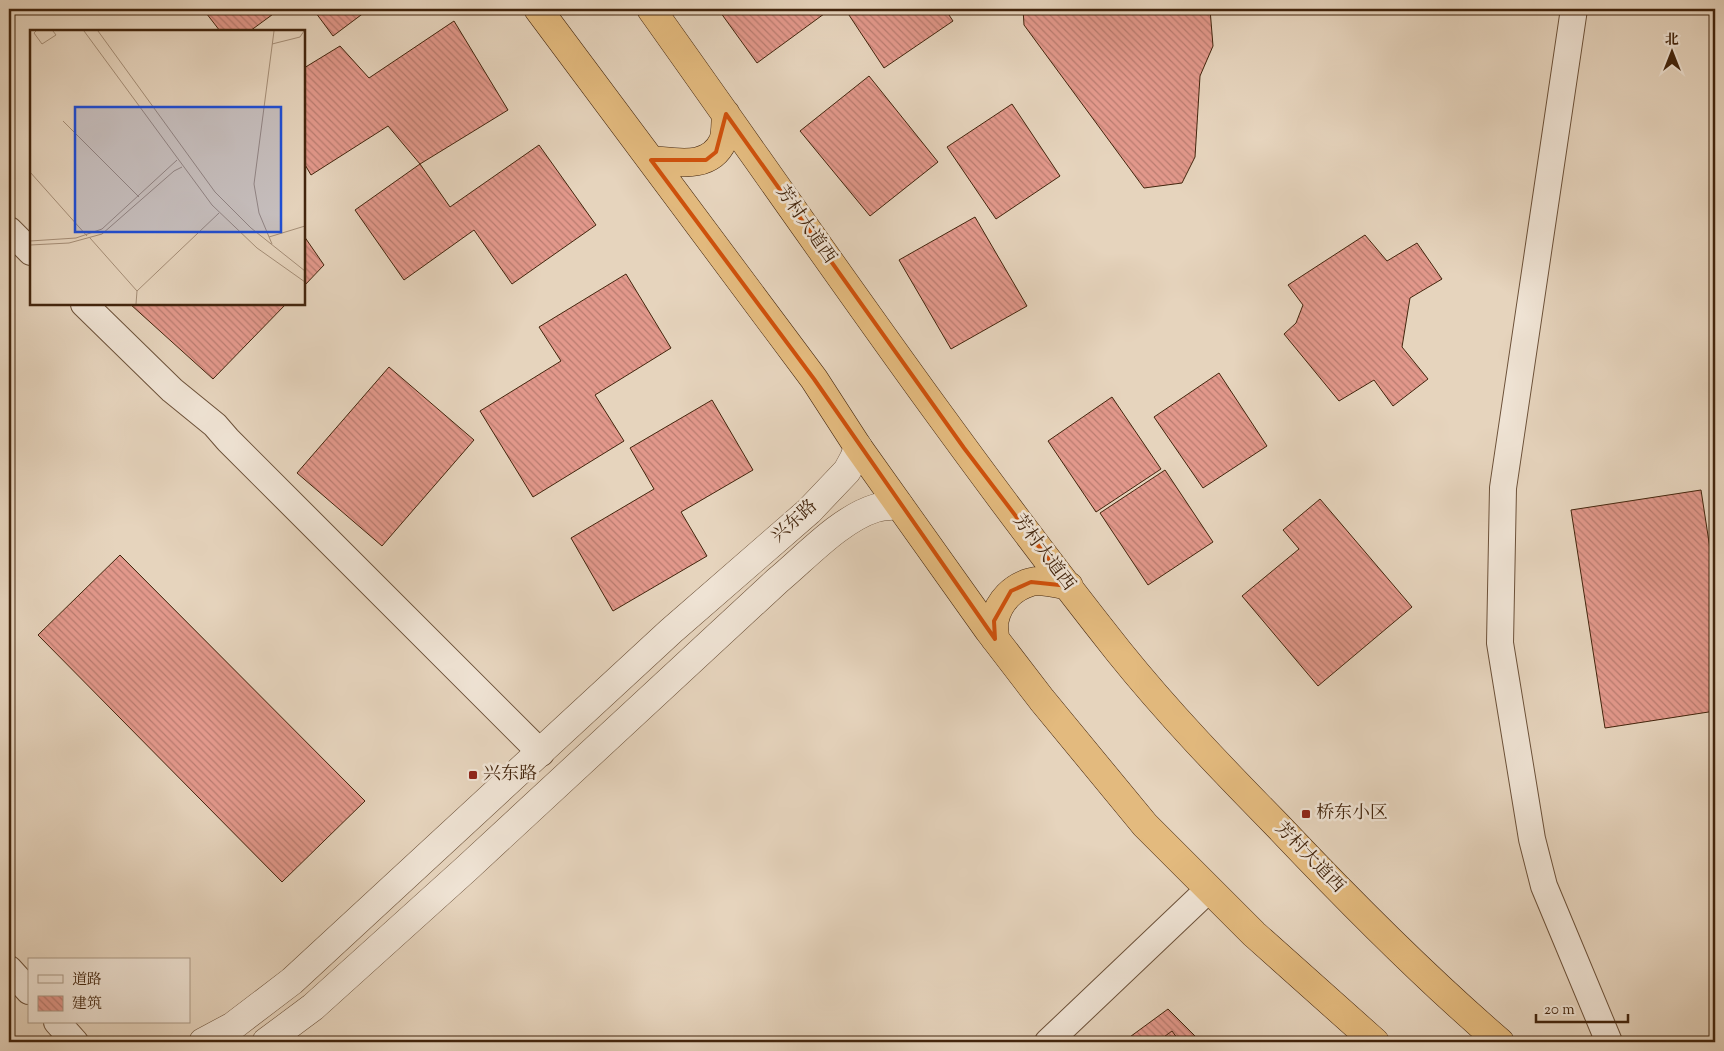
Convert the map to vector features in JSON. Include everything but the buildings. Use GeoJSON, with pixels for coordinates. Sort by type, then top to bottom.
{"type":"FeatureCollection","features":[{"type":"Feature","properties":{"kind":"highway"},"geometry":{"type":"LineString","coordinates":[[538,9],[814,379],[858,447],[899,505],[995,639],[1042,700],[1145,825],[1254,934],[1375,1042]]}},
{"type":"Feature","properties":{"kind":"highway","name":"芳村大道西"},"geometry":{"type":"LineString","coordinates":[[651,9],[964,448],[1120,654],[1173,716],[1351,902],[1472,1018],[1500,1042]]}},
{"type":"Feature","properties":{"kind":"highway"},"geometry":{"type":"LineString","coordinates":[[651,160],[691,163],[706,160],[716,152],[723,140],[726,114]]}},
{"type":"Feature","properties":{"kind":"highway"},"geometry":{"type":"LineString","coordinates":[[995,639],[994,621],[1000,605],[1011,591],[1031,582],[1048,582],[1069,586]]}},
{"type":"Feature","properties":{"kind":"street"},"geometry":{"type":"LineString","coordinates":[[1574,9],[1503,488],[1500,643],[1532,839],[1544,886],[1609,1042]]}},
{"type":"Feature","properties":{"kind":"street"},"geometry":{"type":"LineString","coordinates":[[9,230],[30,251]]}},
{"type":"Feature","properties":{"kind":"street"},"geometry":{"type":"LineString","coordinates":[[85,305],[172,390],[215,425],[541,753]]}},
{"type":"Feature","properties":{"kind":"street","name":"兴东路"},"geometry":{"type":"LineString","coordinates":[[203,1042],[233,1026],[292,982],[671,631],[810,511],[847,471],[858,447]]}},
{"type":"Feature","properties":{"kind":"street","name":"兴东路"},"geometry":{"type":"LineString","coordinates":[[266,1042],[313,1008],[474,863],[777,581],[829,536],[857,516],[878,507],[899,505]]}},
{"type":"Feature","properties":{"kind":"street"},"geometry":{"type":"LineString","coordinates":[[1048,1042],[1210,889]]}},
{"type":"Feature","properties":{"kind":"street"},"geometry":{"type":"LineString","coordinates":[[9,969],[28,990]]}},
{"type":"Feature","properties":{"kind":"street"},"geometry":{"type":"LineString","coordinates":[[59,1024],[75,1042]]}},
{"type":"Feature","properties":{"kind":"highlighted area"},"geometry":{"type":"Polygon","coordinates":[[[726,114],[964,448],[1069,586],[1031,582],[1011,591],[994,621],[995,639],[814,379],[651,160],[706,160],[716,152],[726,114]]]}},
{"type":"Feature","properties":{"kind":"place","name":"兴东路"},"geometry":{"type":"Point","coordinates":[473,775]}},
{"type":"Feature","properties":{"kind":"place","name":"桥东小区"},"geometry":{"type":"Point","coordinates":[1306,814]}}]}
